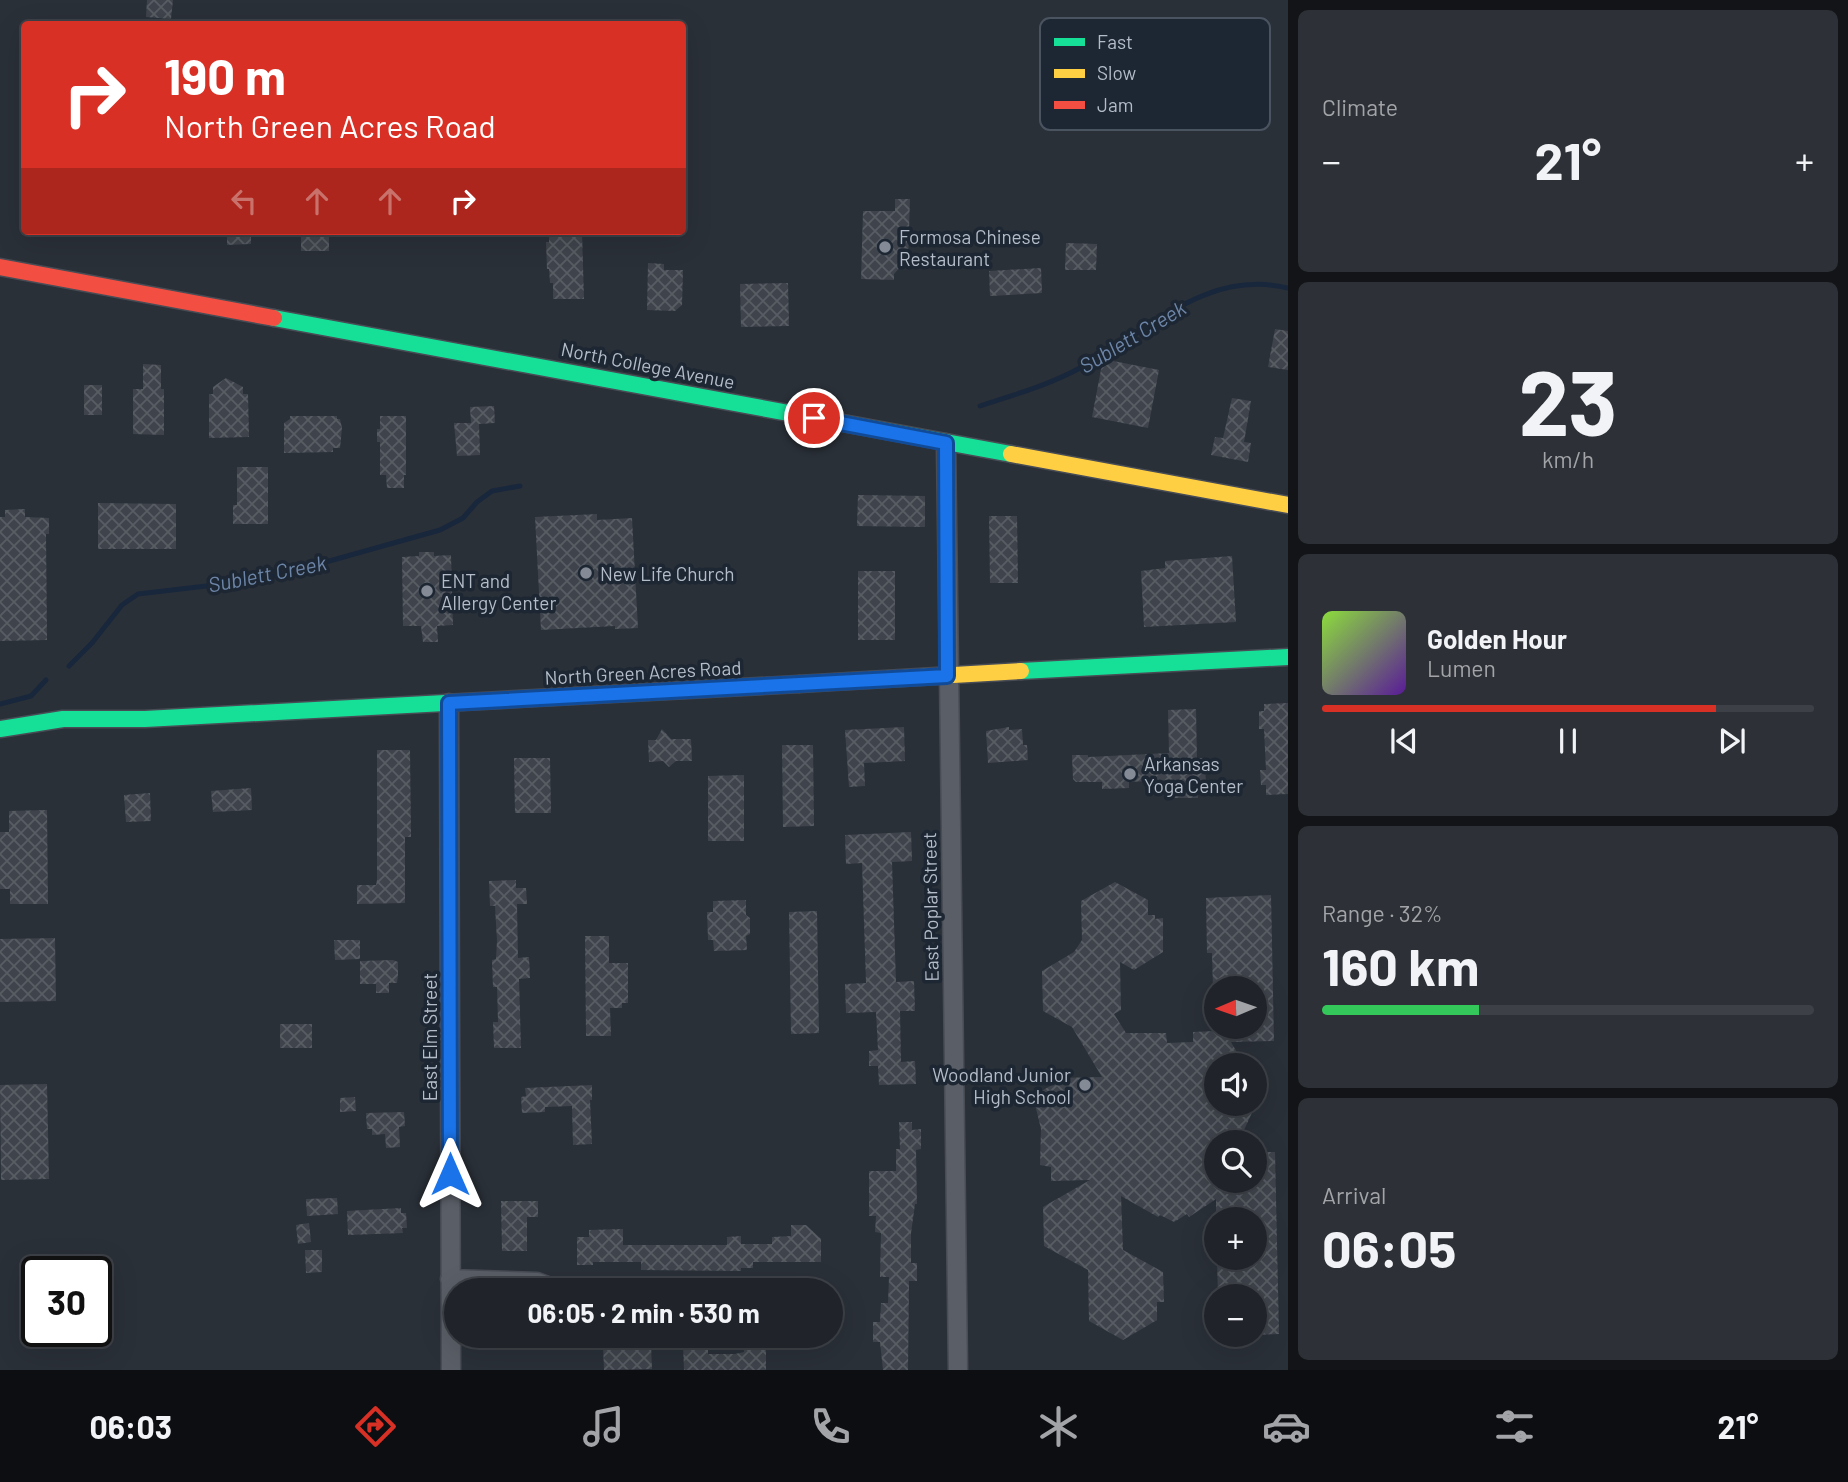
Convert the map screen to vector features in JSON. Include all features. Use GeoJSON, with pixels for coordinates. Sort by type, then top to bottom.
{"type":"FeatureCollection","features":[{"type":"Feature","properties":{"kind":"main road","name":"North College Avenue"},"geometry":{"type":"LineString","coordinates":[[0,267],[1288,505]]}},
{"type":"Feature","properties":{"kind":"main road","name":"North Green Acres Road"},"geometry":{"type":"LineString","coordinates":[[0,729],[63,719],[145,719],[1288,657]]}},
{"type":"Feature","properties":{"kind":"street","name":"East Poplar Street"},"geometry":{"type":"LineString","coordinates":[[946,443],[958,1370]]}},
{"type":"Feature","properties":{"kind":"street","name":"East Elm Street"},"geometry":{"type":"LineString","coordinates":[[449,703],[450,1278]]}},
{"type":"Feature","properties":{"kind":"street","name":"East Elm Street"},"geometry":{"type":"LineString","coordinates":[[452,1348],[452,1370]]}},
{"type":"Feature","properties":{"kind":"building"},"geometry":{"type":"Polygon","coordinates":[[[147,0],[173,0],[171,19],[146,17],[147,0]]]}},
{"type":"Feature","properties":{"kind":"building","name":"Formosa Chinese Restaurant"},"geometry":{"type":"Polygon","coordinates":[[[895,199],[910,199],[908,264],[903,264],[894,274],[894,280],[861,279],[863,211],[895,211],[895,199]]]}},
{"type":"Feature","properties":{"kind":"building"},"geometry":{"type":"Polygon","coordinates":[[[227,235],[251,235],[251,244],[227,245],[227,235]]]}},
{"type":"Feature","properties":{"kind":"building"},"geometry":{"type":"Polygon","coordinates":[[[301,235],[329,235],[329,251],[301,251],[301,235]]]}},
{"type":"Feature","properties":{"kind":"building"},"geometry":{"type":"Polygon","coordinates":[[[549,235],[582,235],[584,299],[553,299],[553,283],[550,283],[547,269],[546,242],[549,242],[549,235]]]}},
{"type":"Feature","properties":{"kind":"building"},"geometry":{"type":"Polygon","coordinates":[[[1066,243],[1097,244],[1096,270],[1065,270],[1066,243]]]}},
{"type":"Feature","properties":{"kind":"building"},"geometry":{"type":"Polygon","coordinates":[[[648,263],[664,264],[664,270],[683,270],[682,305],[675,311],[647,310],[648,263]]]}},
{"type":"Feature","properties":{"kind":"building"},"geometry":{"type":"Polygon","coordinates":[[[1041,268],[1042,293],[990,296],[989,271],[1041,268]]]}},
{"type":"Feature","properties":{"kind":"building"},"geometry":{"type":"Polygon","coordinates":[[[788,283],[789,326],[741,327],[740,284],[788,283]]]}},
{"type":"Feature","properties":{"kind":"building"},"geometry":{"type":"Polygon","coordinates":[[[1275,329],[1288,331],[1288,370],[1268,367],[1275,329]]]}},
{"type":"Feature","properties":{"kind":"building"},"geometry":{"type":"Polygon","coordinates":[[[1103,359],[1159,370],[1148,428],[1092,417],[1103,359]]]}},
{"type":"Feature","properties":{"kind":"building"},"geometry":{"type":"Polygon","coordinates":[[[143,364],[161,365],[164,435],[133,434],[133,389],[143,389],[143,364]]]}},
{"type":"Feature","properties":{"kind":"building"},"geometry":{"type":"Polygon","coordinates":[[[226,378],[243,387],[243,394],[248,394],[249,437],[209,438],[209,394],[213,394],[213,387],[226,378]]]}},
{"type":"Feature","properties":{"kind":"building"},"geometry":{"type":"Polygon","coordinates":[[[84,385],[102,385],[102,415],[84,415],[84,385]]]}},
{"type":"Feature","properties":{"kind":"building"},"geometry":{"type":"Polygon","coordinates":[[[1232,398],[1251,401],[1244,442],[1251,443],[1248,462],[1211,455],[1215,437],[1223,438],[1232,398]]]}},
{"type":"Feature","properties":{"kind":"building"},"geometry":{"type":"Polygon","coordinates":[[[494,406],[495,423],[479,424],[480,455],[457,456],[454,423],[471,423],[470,407],[494,406]]]}},
{"type":"Feature","properties":{"kind":"building"},"geometry":{"type":"Polygon","coordinates":[[[290,416],[337,416],[342,428],[340,448],[333,448],[333,452],[284,453],[284,423],[290,416]]]}},
{"type":"Feature","properties":{"kind":"building"},"geometry":{"type":"Polygon","coordinates":[[[380,416],[406,416],[404,488],[387,488],[386,475],[380,475],[380,442],[377,442],[377,429],[380,429],[380,416]]]}},
{"type":"Feature","properties":{"kind":"building"},"geometry":{"type":"Polygon","coordinates":[[[237,467],[268,467],[268,524],[233,524],[233,505],[237,505],[237,467]]]}},
{"type":"Feature","properties":{"kind":"building"},"geometry":{"type":"Polygon","coordinates":[[[858,495],[925,496],[925,527],[857,526],[858,495]]]}},
{"type":"Feature","properties":{"kind":"building"},"geometry":{"type":"Polygon","coordinates":[[[98,503],[176,504],[176,549],[98,549],[98,503]]]}},
{"type":"Feature","properties":{"kind":"building"},"geometry":{"type":"Polygon","coordinates":[[[25,509],[25,517],[49,518],[49,534],[46,534],[47,640],[0,641],[0,517],[5,517],[5,510],[25,509]]]}},
{"type":"Feature","properties":{"kind":"building","name":"New Life Church"},"geometry":{"type":"Polygon","coordinates":[[[597,514],[597,520],[632,518],[638,628],[615,629],[615,626],[541,630],[535,517],[597,514]]]}},
{"type":"Feature","properties":{"kind":"building"},"geometry":{"type":"Polygon","coordinates":[[[989,516],[1017,516],[1018,583],[990,583],[989,516]]]}},
{"type":"Feature","properties":{"kind":"building","name":"ENT and Allergy Center"},"geometry":{"type":"Polygon","coordinates":[[[419,552],[434,552],[434,556],[451,555],[453,625],[437,626],[438,642],[423,642],[421,626],[403,626],[402,557],[419,556],[419,552]]]}},
{"type":"Feature","properties":{"kind":"building"},"geometry":{"type":"Polygon","coordinates":[[[1232,556],[1236,622],[1144,627],[1141,571],[1165,568],[1165,561],[1232,556]]]}},
{"type":"Feature","properties":{"kind":"building"},"geometry":{"type":"Polygon","coordinates":[[[858,571],[895,571],[895,640],[858,640],[858,571]]]}},
{"type":"Feature","properties":{"kind":"building"},"geometry":{"type":"Polygon","coordinates":[[[1288,703],[1288,794],[1266,795],[1266,785],[1261,785],[1260,770],[1266,770],[1264,729],[1259,729],[1259,711],[1264,711],[1264,704],[1288,703]]]}},
{"type":"Feature","properties":{"kind":"building"},"geometry":{"type":"Polygon","coordinates":[[[1196,709],[1197,758],[1205,758],[1206,788],[1198,788],[1198,798],[1170,798],[1170,780],[1129,782],[1129,788],[1102,789],[1102,782],[1076,782],[1073,779],[1072,755],[1088,757],[1169,753],[1168,710],[1196,709]]]}},
{"type":"Feature","properties":{"kind":"building"},"geometry":{"type":"Polygon","coordinates":[[[904,727],[905,761],[864,763],[865,786],[849,787],[845,730],[904,727]]]}},
{"type":"Feature","properties":{"kind":"building"},"geometry":{"type":"Polygon","coordinates":[[[1009,727],[1009,730],[1022,729],[1028,760],[988,763],[986,731],[1009,727]]]}},
{"type":"Feature","properties":{"kind":"building"},"geometry":{"type":"Polygon","coordinates":[[[662,729],[671,739],[691,739],[692,761],[676,761],[669,767],[663,761],[649,762],[648,740],[656,740],[662,729]]]}},
{"type":"Feature","properties":{"kind":"building"},"geometry":{"type":"Polygon","coordinates":[[[782,745],[813,745],[814,826],[783,827],[782,745]]]}},
{"type":"Feature","properties":{"kind":"building"},"geometry":{"type":"Polygon","coordinates":[[[377,750],[410,750],[411,837],[405,837],[405,903],[357,904],[357,885],[376,885],[377,880],[377,750]]]}},
{"type":"Feature","properties":{"kind":"building"},"geometry":{"type":"Polygon","coordinates":[[[514,758],[550,758],[551,813],[515,813],[514,758]]]}},
{"type":"Feature","properties":{"kind":"building"},"geometry":{"type":"Polygon","coordinates":[[[744,775],[744,841],[708,841],[708,776],[744,775]]]}},
{"type":"Feature","properties":{"kind":"building"},"geometry":{"type":"Polygon","coordinates":[[[251,788],[252,810],[213,812],[211,791],[251,788]]]}},
{"type":"Feature","properties":{"kind":"building"},"geometry":{"type":"Polygon","coordinates":[[[150,793],[151,821],[126,822],[124,795],[150,793]]]}},
{"type":"Feature","properties":{"kind":"building"},"geometry":{"type":"Polygon","coordinates":[[[47,810],[48,904],[10,904],[10,889],[0,889],[0,832],[9,832],[9,811],[47,810]]]}},
{"type":"Feature","properties":{"kind":"building"},"geometry":{"type":"Polygon","coordinates":[[[911,832],[912,861],[892,862],[896,982],[914,981],[915,1011],[900,1011],[901,1062],[915,1061],[916,1084],[879,1085],[878,1066],[869,1066],[869,1051],[878,1050],[876,1012],[846,1013],[845,984],[866,983],[862,863],[846,864],[845,835],[911,832]]]}},
{"type":"Feature","properties":{"kind":"building"},"geometry":{"type":"Polygon","coordinates":[[[516,880],[516,888],[526,888],[527,904],[517,904],[518,958],[529,957],[530,978],[519,979],[521,1048],[494,1048],[493,1022],[498,1022],[497,987],[493,987],[492,960],[496,959],[497,941],[495,906],[490,906],[489,881],[516,880]]]}},
{"type":"Feature","properties":{"kind":"building"},"geometry":{"type":"Polygon","coordinates":[[[1115,882],[1148,900],[1148,915],[1155,915],[1155,919],[1163,918],[1163,952],[1134,970],[1120,962],[1121,1010],[1114,1014],[1126,1033],[1166,1033],[1167,1043],[1193,1042],[1193,1032],[1204,1031],[1204,1040],[1267,1040],[1267,976],[1213,976],[1212,953],[1207,953],[1206,898],[1271,895],[1274,1041],[1231,1042],[1237,1053],[1204,1053],[1204,1116],[1250,1116],[1244,1130],[1204,1130],[1204,1193],[1267,1193],[1267,1152],[1275,1152],[1279,1334],[1267,1334],[1267,1284],[1218,1284],[1217,1270],[1267,1270],[1267,1207],[1216,1207],[1216,1199],[1189,1217],[1187,1214],[1174,1222],[1160,1215],[1158,1217],[1121,1196],[1123,1250],[1163,1272],[1164,1302],[1157,1302],[1157,1320],[1123,1340],[1089,1321],[1088,1270],[1044,1246],[1043,1207],[1090,1180],[1051,1181],[1051,1167],[1040,1165],[1041,1129],[1033,1096],[1057,1082],[1057,1078],[1102,1077],[1072,1027],[1043,1011],[1042,971],[1074,952],[1082,940],[1081,901],[1115,882]]]}},
{"type":"Feature","properties":{"kind":"building"},"geometry":{"type":"Polygon","coordinates":[[[746,900],[746,915],[750,918],[750,934],[746,936],[747,950],[714,951],[713,940],[708,940],[707,912],[713,912],[713,901],[746,900]]]}},
{"type":"Feature","properties":{"kind":"building"},"geometry":{"type":"Polygon","coordinates":[[[817,911],[819,1033],[791,1034],[789,912],[817,911]]]}},
{"type":"Feature","properties":{"kind":"building"},"geometry":{"type":"Polygon","coordinates":[[[585,936],[609,936],[609,963],[628,963],[628,1003],[622,1003],[622,1008],[610,1008],[611,1036],[586,1036],[585,936]]]}},
{"type":"Feature","properties":{"kind":"building"},"geometry":{"type":"Polygon","coordinates":[[[55,938],[56,1001],[0,1002],[0,939],[55,938]]]}},
{"type":"Feature","properties":{"kind":"building"},"geometry":{"type":"Polygon","coordinates":[[[334,940],[360,940],[360,959],[335,960],[334,940]]]}},
{"type":"Feature","properties":{"kind":"building"},"geometry":{"type":"Polygon","coordinates":[[[360,961],[398,962],[398,975],[397,983],[389,983],[389,993],[376,993],[376,984],[360,984],[360,961]]]}},
{"type":"Feature","properties":{"kind":"building"},"geometry":{"type":"Polygon","coordinates":[[[280,1024],[312,1024],[312,1048],[280,1048],[280,1024]]]}},
{"type":"Feature","properties":{"kind":"building"},"geometry":{"type":"Polygon","coordinates":[[[47,1084],[49,1179],[1,1180],[0,1085],[47,1084]]]}},
{"type":"Feature","properties":{"kind":"building"},"geometry":{"type":"Polygon","coordinates":[[[592,1085],[592,1144],[573,1145],[572,1106],[545,1107],[545,1112],[522,1113],[521,1097],[526,1096],[525,1088],[592,1085]]]}},
{"type":"Feature","properties":{"kind":"building"},"geometry":{"type":"Polygon","coordinates":[[[355,1097],[356,1111],[340,1112],[340,1098],[355,1097]]]}},
{"type":"Feature","properties":{"kind":"building"},"geometry":{"type":"Polygon","coordinates":[[[404,1112],[405,1126],[399,1127],[400,1147],[386,1148],[385,1134],[372,1135],[372,1129],[367,1129],[366,1113],[404,1112]]]}},
{"type":"Feature","properties":{"kind":"building"},"geometry":{"type":"Polygon","coordinates":[[[899,1122],[912,1122],[912,1130],[921,1129],[921,1149],[916,1150],[917,1204],[911,1233],[911,1263],[917,1263],[917,1281],[909,1281],[908,1370],[883,1370],[880,1342],[873,1342],[873,1322],[880,1322],[881,1303],[888,1303],[889,1277],[880,1277],[881,1233],[875,1232],[876,1216],[869,1216],[869,1171],[896,1171],[896,1149],[900,1149],[899,1122]]]}},
{"type":"Feature","properties":{"kind":"building"},"geometry":{"type":"Polygon","coordinates":[[[337,1198],[338,1214],[307,1216],[306,1199],[337,1198]]]}},
{"type":"Feature","properties":{"kind":"building"},"geometry":{"type":"Polygon","coordinates":[[[501,1201],[538,1201],[538,1217],[527,1217],[527,1251],[502,1251],[501,1201]]]}},
{"type":"Feature","properties":{"kind":"building"},"geometry":{"type":"Polygon","coordinates":[[[401,1208],[401,1213],[406,1213],[407,1228],[402,1228],[403,1233],[348,1235],[347,1211],[401,1208]]]}},
{"type":"Feature","properties":{"kind":"building"},"geometry":{"type":"Polygon","coordinates":[[[309,1223],[311,1242],[298,1244],[296,1225],[309,1223]]]}},
{"type":"Feature","properties":{"kind":"building"},"geometry":{"type":"Polygon","coordinates":[[[791,1225],[806,1225],[821,1239],[821,1262],[753,1262],[753,1268],[741,1268],[741,1271],[641,1270],[641,1262],[593,1262],[593,1265],[577,1265],[577,1237],[589,1237],[589,1230],[623,1229],[623,1245],[727,1245],[727,1237],[741,1236],[741,1244],[772,1244],[772,1237],[791,1236],[791,1225]]]}},
{"type":"Feature","properties":{"kind":"building"},"geometry":{"type":"Polygon","coordinates":[[[305,1250],[322,1250],[322,1272],[306,1273],[305,1250]]]}},
{"type":"Feature","properties":{"kind":"building"},"geometry":{"type":"Polygon","coordinates":[[[603,1348],[651,1348],[652,1369],[604,1370],[603,1348]]]}},
{"type":"Feature","properties":{"kind":"building"},"geometry":{"type":"Polygon","coordinates":[[[683,1348],[708,1348],[708,1354],[735,1354],[744,1352],[744,1348],[766,1348],[766,1370],[684,1370],[683,1348]]]}},
{"type":"Feature","properties":{"kind":"waterway","name":"Sublett Creek"},"geometry":{"type":"LineString","coordinates":[[980,406],[1068,374],[1105,354],[1178,307],[1204,295],[1230,287],[1258,284],[1288,288]]}},
{"type":"Feature","properties":{"kind":"waterway","name":"Sublett Creek"},"geometry":{"type":"LineString","coordinates":[[69,666],[92,643],[122,605],[138,594],[249,581],[283,574],[440,530],[463,518],[477,502],[492,491],[520,486]]}},
{"type":"Feature","properties":{"kind":"waterway","name":"Sublett Creek"},"geometry":{"type":"LineString","coordinates":[[0,704],[31,696],[46,680]]}},
{"type":"Feature","properties":{"kind":"traffic: fast"},"geometry":{"type":"LineString","coordinates":[[274,318],[1011,454]]}},
{"type":"Feature","properties":{"kind":"traffic: fast"},"geometry":{"type":"LineString","coordinates":[[1021,671],[1288,657]]}},
{"type":"Feature","properties":{"kind":"traffic: fast"},"geometry":{"type":"LineString","coordinates":[[0,729],[63,719],[145,719],[799,684]]}},
{"type":"Feature","properties":{"kind":"traffic: slow"},"geometry":{"type":"LineString","coordinates":[[1011,454],[1288,505]]}},
{"type":"Feature","properties":{"kind":"traffic: slow"},"geometry":{"type":"LineString","coordinates":[[799,684],[1021,671]]}},
{"type":"Feature","properties":{"kind":"traffic: jam"},"geometry":{"type":"LineString","coordinates":[[0,267],[274,318]]}},
{"type":"Feature","properties":{"kind":"place","name":"Formosa Chinese Restaurant"},"geometry":{"type":"Point","coordinates":[885,247]}},
{"type":"Feature","properties":{"kind":"place","name":"New Life Church"},"geometry":{"type":"Point","coordinates":[586,573]}},
{"type":"Feature","properties":{"kind":"place","name":"ENT and Allergy Center"},"geometry":{"type":"Point","coordinates":[427,591]}},
{"type":"Feature","properties":{"kind":"place","name":"Arkansas Yoga Center"},"geometry":{"type":"Point","coordinates":[1130,774]}},
{"type":"Feature","properties":{"kind":"place","name":"Woodland Junior High School"},"geometry":{"type":"Point","coordinates":[1085,1085]}},
{"type":"Feature","properties":{"kind":"route"},"geometry":{"type":"LineString","coordinates":[[450,1174],[449,703],[947,676],[946,443],[814,418]]}}]}
